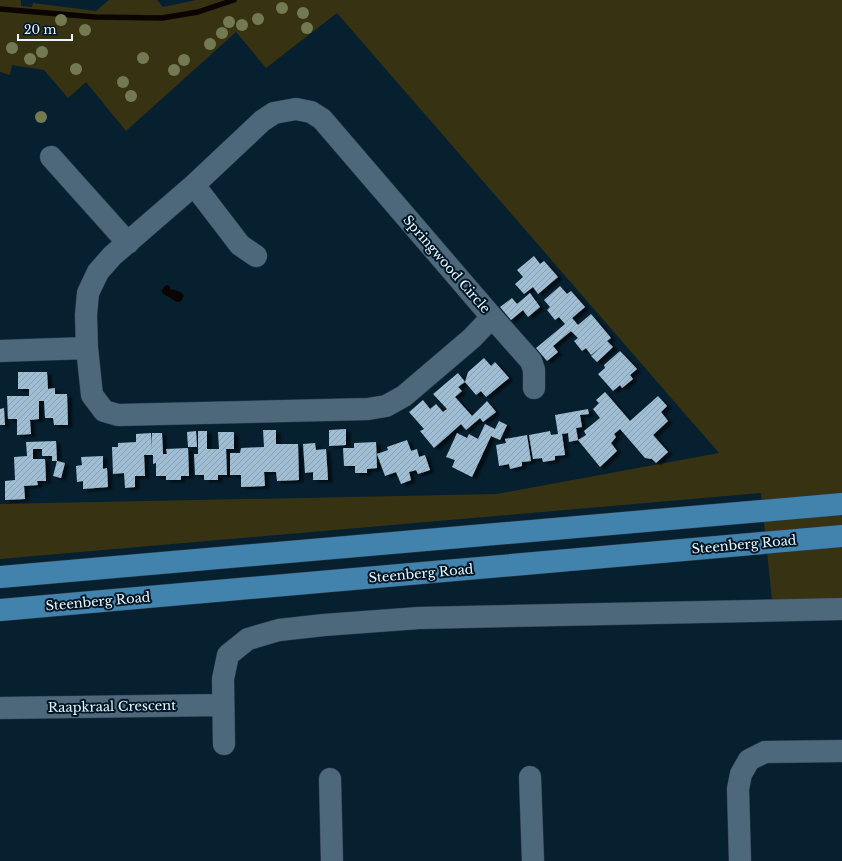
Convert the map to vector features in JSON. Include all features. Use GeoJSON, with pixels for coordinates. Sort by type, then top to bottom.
{"type":"FeatureCollection","features":[{"type":"Feature","properties":{"kind":"main road"},"geometry":{"type":"LineString","coordinates":[[0,577],[842,504]]}},
{"type":"Feature","properties":{"kind":"main road","name":"Steenberg Road"},"geometry":{"type":"LineString","coordinates":[[0,610],[842,536]]}},
{"type":"Feature","properties":{"kind":"street","name":"Springwood Circle"},"geometry":{"type":"LineString","coordinates":[[296,109],[311,112],[322,119],[492,317],[472,338],[404,396],[386,406],[368,409],[118,415],[104,411],[92,395],[87,348],[86,315],[88,293],[98,272],[112,256],[194,185],[262,121],[274,113],[296,109]]}},
{"type":"Feature","properties":{"kind":"street"},"geometry":{"type":"LineString","coordinates":[[51,157],[128,243]]}},
{"type":"Feature","properties":{"kind":"street"},"geometry":{"type":"LineString","coordinates":[[194,185],[240,245],[256,256]]}},
{"type":"Feature","properties":{"kind":"street"},"geometry":{"type":"LineString","coordinates":[[492,317],[531,361],[535,378],[534,388]]}},
{"type":"Feature","properties":{"kind":"street"},"geometry":{"type":"LineString","coordinates":[[0,351],[87,348]]}},
{"type":"Feature","properties":{"kind":"street"},"geometry":{"type":"LineString","coordinates":[[224,744],[223,679],[228,655],[248,639],[279,630],[419,618],[842,609]]}},
{"type":"Feature","properties":{"kind":"street","name":"Raapkraal Crescent"},"geometry":{"type":"LineString","coordinates":[[0,708],[223,704]]}},
{"type":"Feature","properties":{"kind":"street"},"geometry":{"type":"LineString","coordinates":[[740,861],[738,789],[741,774],[749,760],[765,752],[842,751]]}},
{"type":"Feature","properties":{"kind":"street"},"geometry":{"type":"LineString","coordinates":[[530,777],[533,861]]}},
{"type":"Feature","properties":{"kind":"street"},"geometry":{"type":"LineString","coordinates":[[330,779],[332,861]]}},
{"type":"Feature","properties":{"kind":"shaded area"},"geometry":{"type":"Polygon","coordinates":[[[0,0],[21,0],[21,6],[32,7],[33,3],[96,11],[109,0],[157,0],[163,7],[196,0],[842,0],[842,609],[773,610],[761,493],[0,559],[0,504],[497,494],[719,453],[337,13],[266,68],[236,32],[126,131],[86,82],[68,98],[44,70],[12,65],[10,75],[0,72],[0,0]]]}},
{"type":"Feature","properties":{"kind":"shaded area"},"geometry":{"type":"Polygon","coordinates":[[[166,285],[170,286],[170,289],[183,294],[184,296],[180,302],[177,302],[162,293],[162,290],[166,285]]]}},
{"type":"Feature","properties":{"kind":"building"},"geometry":{"type":"Polygon","coordinates":[[[534,256],[540,264],[544,261],[558,277],[538,294],[533,287],[524,294],[515,284],[523,277],[517,270],[534,256]]]}},
{"type":"Feature","properties":{"kind":"building"},"geometry":{"type":"Polygon","coordinates":[[[560,286],[567,294],[571,291],[585,307],[572,318],[578,325],[591,314],[611,338],[607,341],[613,347],[597,362],[591,356],[604,344],[591,355],[586,348],[582,351],[574,341],[578,338],[571,331],[553,346],[558,352],[547,361],[536,348],[565,324],[559,317],[555,320],[547,310],[550,307],[544,300],[560,286]]]}},
{"type":"Feature","properties":{"kind":"building"},"geometry":{"type":"Polygon","coordinates":[[[530,293],[540,307],[528,317],[523,310],[511,320],[500,307],[512,298],[517,304],[530,293]]]}},
{"type":"Feature","properties":{"kind":"building"},"geometry":{"type":"Polygon","coordinates":[[[620,351],[637,369],[630,375],[633,379],[622,388],[620,385],[613,391],[598,374],[605,368],[604,365],[620,351]]]}},
{"type":"Feature","properties":{"kind":"building"},"geometry":{"type":"Polygon","coordinates":[[[484,358],[491,366],[495,362],[509,378],[486,397],[481,391],[476,395],[465,382],[468,372],[484,358]]]}},
{"type":"Feature","properties":{"kind":"building"},"geometry":{"type":"Polygon","coordinates":[[[18,372],[47,372],[48,389],[55,388],[55,394],[67,394],[68,425],[54,425],[53,418],[45,418],[44,401],[39,401],[39,419],[30,420],[31,434],[17,435],[17,419],[8,419],[7,396],[29,396],[29,389],[18,389],[18,372]]]}},
{"type":"Feature","properties":{"kind":"building"},"geometry":{"type":"Polygon","coordinates":[[[458,373],[465,382],[458,387],[462,391],[455,397],[472,416],[487,401],[496,412],[483,422],[480,418],[466,430],[461,424],[434,448],[420,431],[424,429],[409,412],[423,400],[430,409],[436,404],[443,412],[447,409],[433,394],[458,373]]]}},
{"type":"Feature","properties":{"kind":"building"},"geometry":{"type":"Polygon","coordinates":[[[605,392],[630,421],[658,396],[667,406],[661,412],[668,421],[653,435],[668,452],[656,463],[652,459],[645,458],[620,429],[614,434],[616,437],[611,443],[617,451],[600,467],[578,440],[586,435],[584,431],[600,418],[593,409],[599,403],[596,400],[605,392]]]}},
{"type":"Feature","properties":{"kind":"building"},"geometry":{"type":"Polygon","coordinates":[[[4,408],[5,425],[0,425],[0,409],[4,408]]]}},
{"type":"Feature","properties":{"kind":"building"},"geometry":{"type":"Polygon","coordinates":[[[588,409],[589,414],[580,415],[582,427],[576,428],[578,440],[569,442],[568,433],[562,434],[565,455],[555,456],[555,460],[543,462],[542,458],[533,459],[529,435],[550,431],[551,435],[558,434],[555,415],[588,409]]]}},
{"type":"Feature","properties":{"kind":"building"},"geometry":{"type":"Polygon","coordinates":[[[499,421],[507,425],[500,440],[491,436],[472,477],[452,467],[455,460],[446,457],[457,433],[467,438],[469,434],[478,439],[485,424],[495,429],[499,421]]]}},
{"type":"Feature","properties":{"kind":"building"},"geometry":{"type":"Polygon","coordinates":[[[346,429],[346,445],[329,446],[329,430],[346,429]]]}},
{"type":"Feature","properties":{"kind":"building"},"geometry":{"type":"Polygon","coordinates":[[[263,430],[276,430],[276,444],[298,444],[299,480],[277,481],[276,472],[264,472],[265,486],[241,487],[241,475],[230,475],[230,453],[240,453],[241,448],[264,447],[263,430]]]}},
{"type":"Feature","properties":{"kind":"building"},"geometry":{"type":"Polygon","coordinates":[[[196,431],[197,447],[188,447],[187,432],[196,431]]]}},
{"type":"Feature","properties":{"kind":"building"},"geometry":{"type":"Polygon","coordinates":[[[198,431],[207,431],[207,449],[219,449],[218,432],[234,432],[234,449],[226,449],[227,475],[218,475],[218,480],[204,480],[204,475],[195,475],[194,454],[198,454],[198,431]]]}},
{"type":"Feature","properties":{"kind":"building"},"geometry":{"type":"Polygon","coordinates":[[[151,433],[152,449],[152,433],[162,433],[163,454],[167,454],[166,449],[188,448],[189,476],[181,476],[181,480],[166,480],[166,476],[156,476],[156,463],[153,464],[153,455],[144,455],[145,476],[135,476],[135,487],[125,488],[124,473],[113,474],[112,447],[118,447],[118,443],[136,442],[136,434],[151,433]]]}},
{"type":"Feature","properties":{"kind":"building"},"geometry":{"type":"Polygon","coordinates":[[[527,435],[531,461],[522,462],[522,466],[510,469],[509,464],[499,466],[496,445],[506,443],[505,439],[527,435]]]}},
{"type":"Feature","properties":{"kind":"building"},"geometry":{"type":"Polygon","coordinates":[[[407,440],[411,451],[417,449],[419,457],[425,455],[430,470],[418,474],[416,470],[409,472],[411,480],[401,484],[396,472],[385,476],[377,454],[388,450],[387,447],[407,440]]]}},
{"type":"Feature","properties":{"kind":"building"},"geometry":{"type":"Polygon","coordinates":[[[56,441],[57,461],[52,461],[52,456],[42,456],[42,449],[33,449],[33,459],[45,459],[46,481],[37,481],[38,485],[24,486],[25,499],[5,500],[5,481],[15,480],[14,457],[27,456],[26,442],[56,441]]]}},
{"type":"Feature","properties":{"kind":"building"},"geometry":{"type":"Polygon","coordinates":[[[376,442],[377,468],[367,469],[367,473],[355,473],[355,466],[344,466],[343,448],[354,448],[354,443],[376,442]]]}},
{"type":"Feature","properties":{"kind":"building"},"geometry":{"type":"Polygon","coordinates":[[[315,443],[316,450],[326,449],[328,480],[313,480],[313,472],[305,473],[303,444],[315,443]]]}},
{"type":"Feature","properties":{"kind":"building"},"geometry":{"type":"Polygon","coordinates":[[[103,456],[103,469],[107,468],[108,487],[83,489],[83,481],[77,482],[76,466],[82,465],[81,457],[103,456]]]}},
{"type":"Feature","properties":{"kind":"building"},"geometry":{"type":"Polygon","coordinates":[[[57,461],[65,463],[61,478],[53,476],[57,461]]]}},
{"type":"Feature","properties":{"kind":"waterway"},"geometry":{"type":"LineString","coordinates":[[0,9],[95,17],[162,18],[198,12],[234,0]]}}]}
